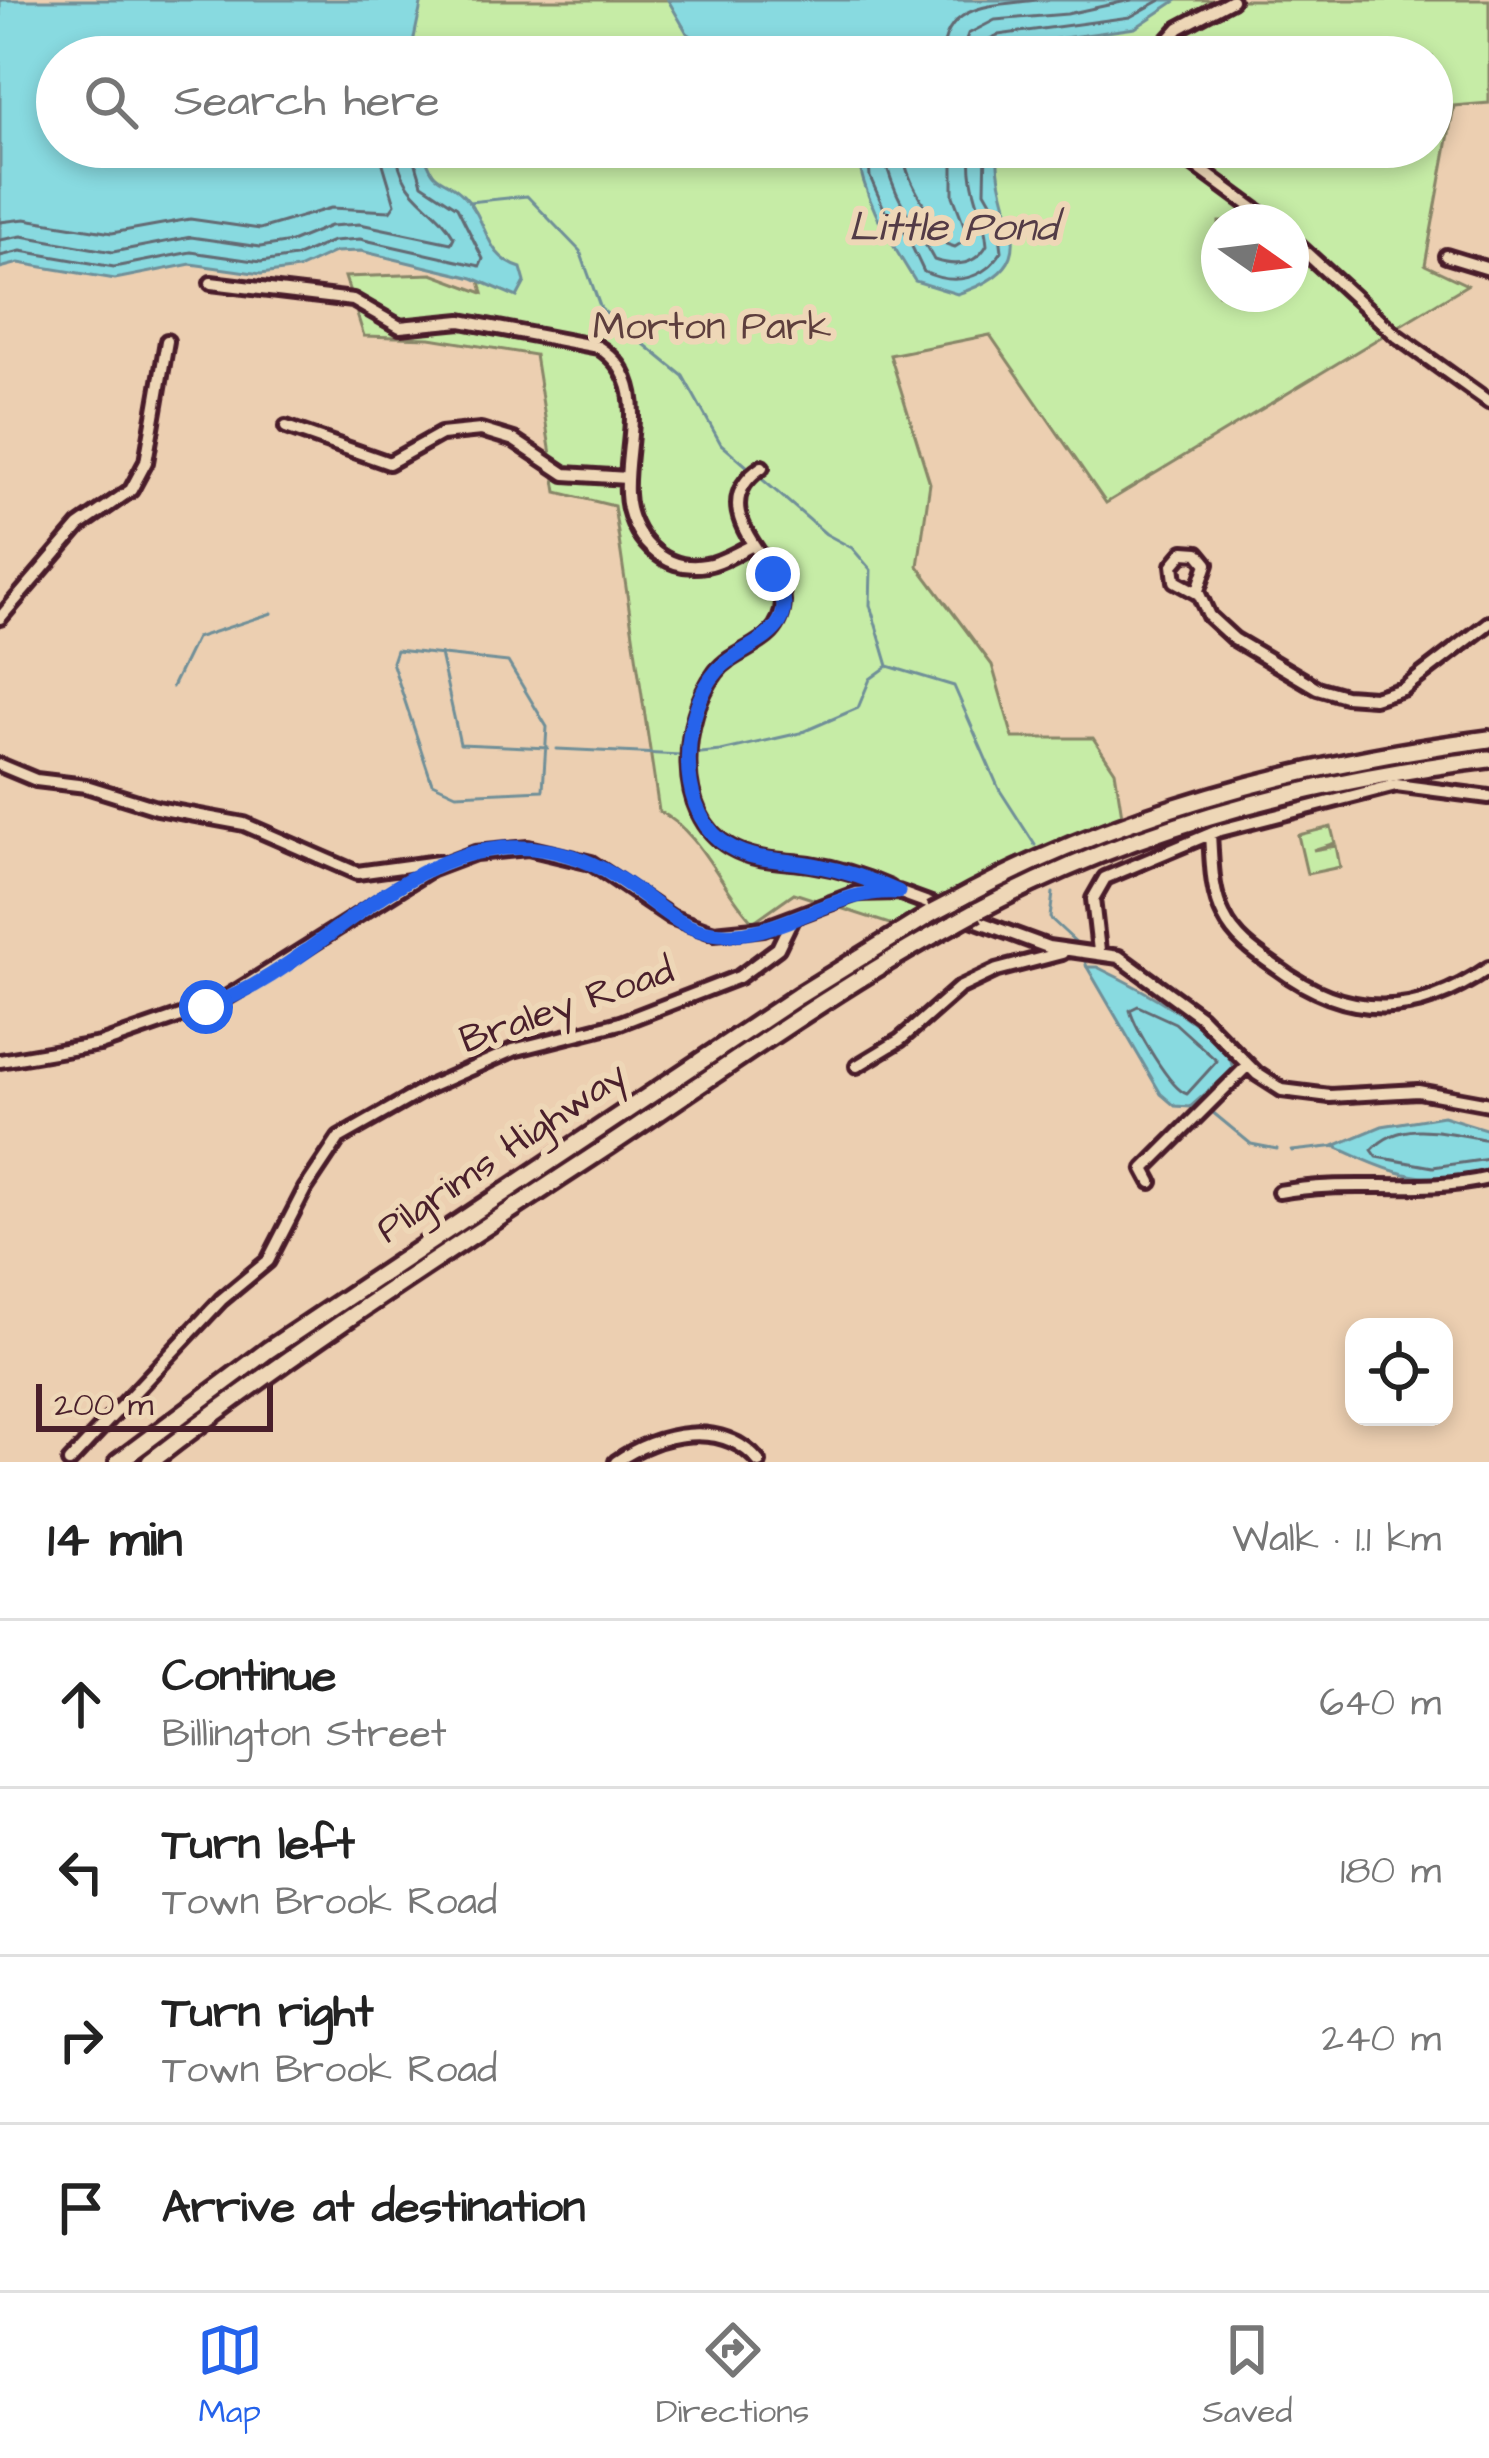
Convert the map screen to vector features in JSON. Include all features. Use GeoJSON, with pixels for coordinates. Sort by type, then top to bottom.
{"type":"FeatureCollection","features":[{"type":"Feature","properties":{"kind":"highway","name":"Pilgrims Highway"},"geometry":{"type":"LineString","coordinates":[[118,1462],[268,1350],[798,996],[932,913],[1041,859],[1192,801],[1331,764],[1489,739]]}},
{"type":"Feature","properties":{"kind":"highway","name":"Pilgrims Highway"},"geometry":{"type":"LineString","coordinates":[[150,1462],[247,1389],[512,1210],[847,986],[956,922],[1077,865],[1233,809],[1347,781],[1489,759]]}},
{"type":"Feature","properties":{"kind":"street"},"geometry":{"type":"LineString","coordinates":[[1173,36],[1232,0]]}},
{"type":"Feature","properties":{"kind":"street"},"geometry":{"type":"LineString","coordinates":[[1199,168],[1248,204]]}},
{"type":"Feature","properties":{"kind":"street"},"geometry":{"type":"LineString","coordinates":[[1309,255],[1397,337],[1489,402]]}},
{"type":"Feature","properties":{"kind":"street"},"geometry":{"type":"LineString","coordinates":[[1446,256],[1489,269]]}},
{"type":"Feature","properties":{"kind":"street"},"geometry":{"type":"LineString","coordinates":[[211,283],[353,300],[400,327],[461,321],[590,344],[612,357],[628,388],[633,430],[627,478],[632,519],[658,556],[701,566],[749,547]]}},
{"type":"Feature","properties":{"kind":"street"},"geometry":{"type":"LineString","coordinates":[[0,618],[79,526],[131,490],[146,462],[166,340]]}},
{"type":"Feature","properties":{"kind":"street"},"geometry":{"type":"LineString","coordinates":[[286,427],[389,463],[441,434],[486,430],[514,440],[566,474],[627,478]]}},
{"type":"Feature","properties":{"kind":"street"},"geometry":{"type":"LineString","coordinates":[[757,470],[740,503],[749,547],[778,583],[781,616],[763,641],[714,674],[688,753],[701,815],[723,843],[761,860],[831,868],[1069,952]]}},
{"type":"Feature","properties":{"kind":"street"},"geometry":{"type":"LineString","coordinates":[[1197,593],[1209,616],[1234,639],[1317,688],[1356,697],[1403,689],[1489,622]]}},
{"type":"Feature","properties":{"kind":"street"},"geometry":{"type":"LineString","coordinates":[[0,765],[36,780],[86,786],[157,808],[244,824],[356,873],[446,862],[502,848],[560,851],[600,867],[671,917],[703,931],[734,934],[792,919],[847,896],[898,892]]}},
{"type":"Feature","properties":{"kind":"street"},"geometry":{"type":"LineString","coordinates":[[1095,950],[1093,899],[1105,878],[1210,834],[1396,785],[1489,797]]}},
{"type":"Feature","properties":{"kind":"street"},"geometry":{"type":"LineString","coordinates":[[1210,834],[1216,896],[1232,931],[1282,972],[1323,996],[1367,1009],[1406,1007],[1448,993],[1489,968]]}},
{"type":"Feature","properties":{"kind":"street"},"geometry":{"type":"LineString","coordinates":[[0,1061],[100,1044],[218,1004],[446,862]]}},
{"type":"Feature","properties":{"kind":"street","name":"Braley Road"},"geometry":{"type":"LineString","coordinates":[[69,1462],[221,1300],[268,1261],[339,1138],[429,1087],[513,1050],[620,1023],[739,977],[778,948],[792,919]]}},
{"type":"Feature","properties":{"kind":"street"},"geometry":{"type":"LineString","coordinates":[[857,1066],[900,1040],[959,988],[997,970],[1095,950],[1137,968],[1214,1028],[1273,1085],[1304,1096],[1418,1091],[1489,1104]]}},
{"type":"Feature","properties":{"kind":"street"},"geometry":{"type":"LineString","coordinates":[[1151,1181],[1144,1168],[1248,1065]]}},
{"type":"Feature","properties":{"kind":"street"},"geometry":{"type":"LineString","coordinates":[[1280,1192],[1348,1184],[1442,1189],[1489,1178]]}},
{"type":"Feature","properties":{"kind":"street"},"geometry":{"type":"LineString","coordinates":[[616,1462],[647,1445],[704,1434],[736,1442],[759,1462]]}},
{"type":"Feature","properties":{"kind":"green space","name":"Morton Park"},"geometry":{"type":"Polygon","coordinates":[[[414,0],[1489,0],[1489,103],[1454,106],[1453,111],[1453,36],[407,36],[414,0]]]}},
{"type":"Feature","properties":{"kind":"green space","name":"Morton Park"},"geometry":{"type":"Polygon","coordinates":[[[423,168],[1443,168],[1425,265],[1467,285],[1106,503],[990,335],[890,355],[930,483],[918,566],[992,665],[1013,738],[1093,738],[1115,771],[1123,822],[911,931],[794,893],[753,922],[699,847],[659,811],[614,506],[557,492],[535,355],[430,338],[364,336],[345,277],[432,274],[483,293],[473,253],[423,168]]]}},
{"type":"Feature","properties":{"kind":"green space"},"geometry":{"type":"Polygon","coordinates":[[[1331,827],[1335,843],[1313,850],[1336,846],[1340,867],[1307,874],[1298,835],[1331,827]]]}},
{"type":"Feature","properties":{"kind":"water"},"geometry":{"type":"Polygon","coordinates":[[[0,0],[422,0],[414,36],[36,36],[36,168],[431,168],[464,196],[493,247],[521,268],[525,282],[517,297],[473,278],[361,251],[335,252],[298,269],[261,274],[191,264],[115,279],[19,263],[0,268],[0,0]]]}},
{"type":"Feature","properties":{"kind":"water"},"geometry":{"type":"Polygon","coordinates":[[[668,0],[1177,0],[1135,28],[1078,36],[687,33],[668,0]]]}},
{"type":"Feature","properties":{"kind":"water","name":"Little Pond"},"geometry":{"type":"Polygon","coordinates":[[[860,168],[999,168],[1013,234],[1012,251],[1005,267],[957,294],[915,281],[871,201],[860,168]]]}},
{"type":"Feature","properties":{"kind":"water"},"geometry":{"type":"Polygon","coordinates":[[[1087,967],[1097,967],[1176,1010],[1215,1040],[1233,1069],[1190,1107],[1175,1106],[1161,1094],[1087,967]]]}},
{"type":"Feature","properties":{"kind":"water"},"geometry":{"type":"Polygon","coordinates":[[[1443,1116],[1489,1130],[1489,1170],[1445,1177],[1409,1175],[1334,1146],[1382,1126],[1443,1116]]]}},
{"type":"Feature","properties":{"kind":"waterway"},"geometry":{"type":"LineString","coordinates":[[469,202],[527,196],[580,251],[601,309],[683,376],[721,444],[826,534],[852,548],[871,570],[870,605],[888,666],[954,686],[999,789],[1035,845]]}},
{"type":"Feature","properties":{"kind":"waterway"},"geometry":{"type":"LineString","coordinates":[[172,687],[196,638],[272,613]]}},
{"type":"Feature","properties":{"kind":"waterway"},"geometry":{"type":"LineString","coordinates":[[396,650],[508,662],[547,727],[543,790],[456,794],[432,783],[392,662],[396,650]]}},
{"type":"Feature","properties":{"kind":"waterway"},"geometry":{"type":"LineString","coordinates":[[440,654],[460,744],[548,748]]}},
{"type":"Feature","properties":{"kind":"waterway"},"geometry":{"type":"LineString","coordinates":[[557,749],[681,755],[800,733],[858,708],[870,679],[888,666]]}},
{"type":"Feature","properties":{"kind":"waterway"},"geometry":{"type":"LineString","coordinates":[[1053,893],[1050,918],[1079,945]]}},
{"type":"Feature","properties":{"kind":"waterway"},"geometry":{"type":"LineString","coordinates":[[1082,953],[1087,967]]}},
{"type":"Feature","properties":{"kind":"waterway"},"geometry":{"type":"LineString","coordinates":[[1211,1111],[1251,1144],[1277,1149]]}},
{"type":"Feature","properties":{"kind":"waterway"},"geometry":{"type":"LineString","coordinates":[[1292,1151],[1338,1146]]}},
{"type":"Feature","properties":{"kind":"route"},"geometry":{"type":"LineString","coordinates":[[206,1007],[227,999],[421,874],[489,850],[528,848],[570,854],[618,878],[682,923],[713,933],[734,934],[776,925],[856,893],[898,892],[831,868],[746,855],[723,843],[701,815],[689,770],[693,728],[714,674],[756,647],[781,616],[782,592],[773,574]]}}]}
